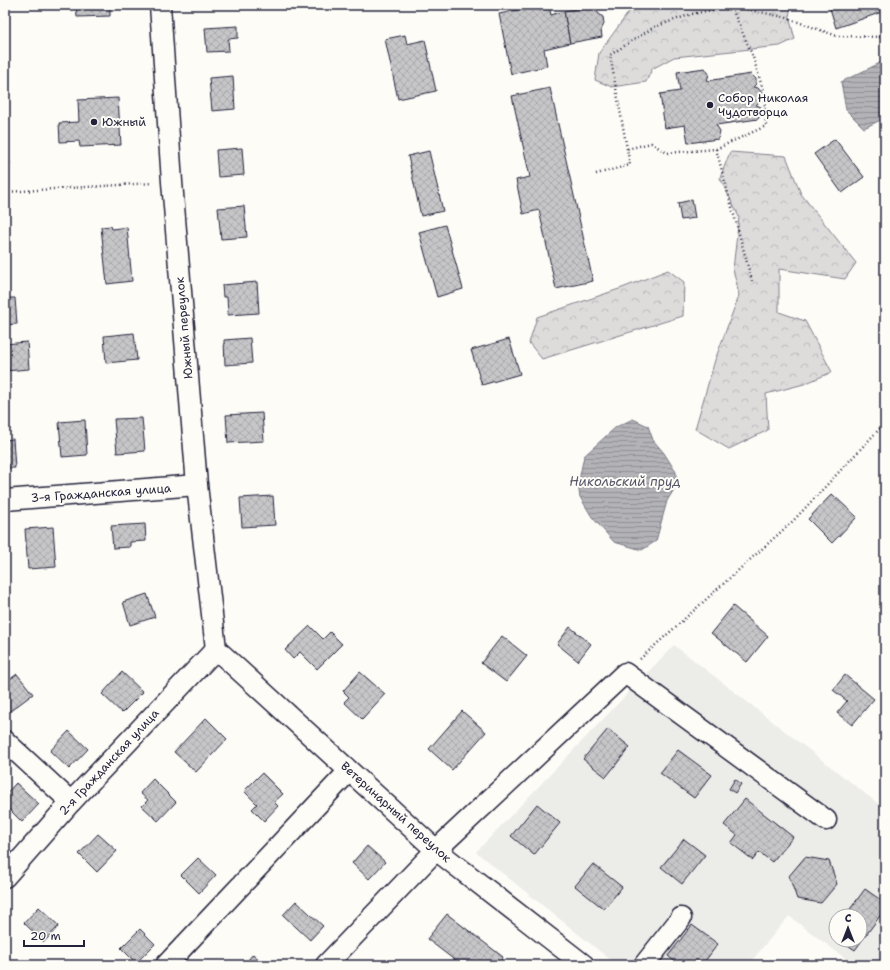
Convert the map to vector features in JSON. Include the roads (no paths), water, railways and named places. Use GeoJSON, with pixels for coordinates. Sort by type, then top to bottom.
{"type":"FeatureCollection","features":[{"type":"Feature","properties":{"kind":"street","name":"Южный переулок"},"geometry":{"type":"LineString","coordinates":[[160,5],[172,182],[197,485],[216,649]]}},
{"type":"Feature","properties":{"kind":"street","name":"3-я Гражданская улица"},"geometry":{"type":"LineString","coordinates":[[5,500],[197,485]]}},
{"type":"Feature","properties":{"kind":"street","name":"Ветеринарный переулок"},"geometry":{"type":"LineString","coordinates":[[216,649],[436,850],[584,965]]}},
{"type":"Feature","properties":{"kind":"street","name":"2-я Гражданская улица"},"geometry":{"type":"LineString","coordinates":[[5,877],[71,802],[216,649]]}},
{"type":"Feature","properties":{"kind":"street"},"geometry":{"type":"LineString","coordinates":[[326,965],[436,850],[625,673],[826,820]]}},
{"type":"Feature","properties":{"kind":"street"},"geometry":{"type":"LineString","coordinates":[[5,741],[71,802]]}},
{"type":"Feature","properties":{"kind":"street"},"geometry":{"type":"LineString","coordinates":[[166,965],[349,771]]}},
{"type":"Feature","properties":{"kind":"street"},"geometry":{"type":"LineString","coordinates":[[644,965],[681,918]]}},
{"type":"Feature","properties":{"kind":"water"},"geometry":{"type":"Polygon","coordinates":[[[884,61],[885,118],[864,128],[846,110],[841,82],[884,61]]]}},
{"type":"Feature","properties":{"kind":"water","name":"Никольский пруд"},"geometry":{"type":"Polygon","coordinates":[[[633,419],[648,426],[653,440],[664,453],[676,472],[676,486],[667,501],[656,541],[642,550],[614,542],[592,517],[580,497],[578,485],[584,456],[616,427],[633,419]]]}},
{"type":"Feature","properties":{"kind":"place","name":"Собор Николая Чудотворца"},"geometry":{"type":"Point","coordinates":[710,105]}},
{"type":"Feature","properties":{"kind":"place","name":"Южный"},"geometry":{"type":"Point","coordinates":[94,122]}}]}
